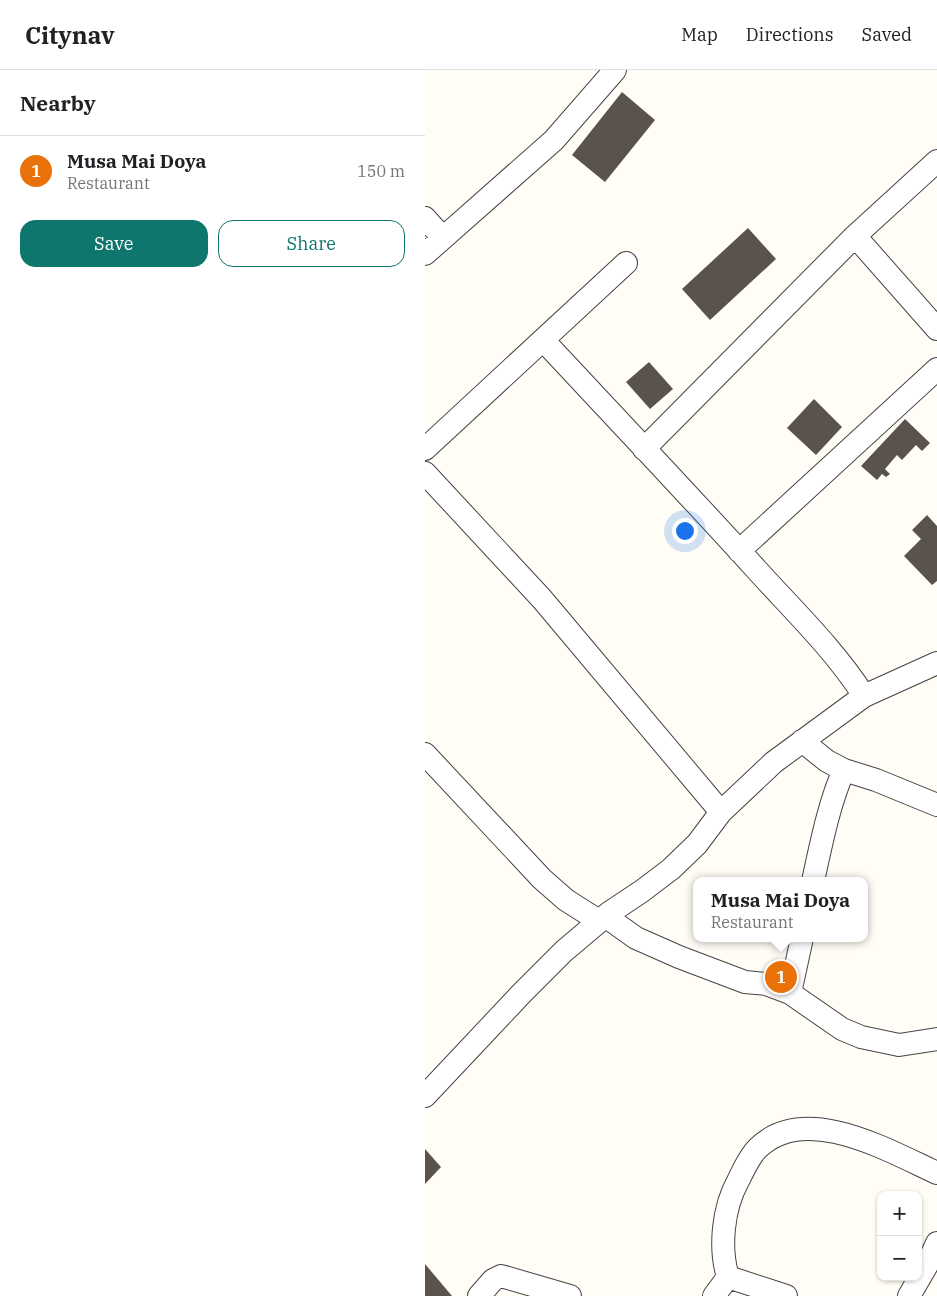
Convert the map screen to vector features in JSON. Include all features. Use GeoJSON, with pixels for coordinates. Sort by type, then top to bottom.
{"type":"FeatureCollection","features":[{"type":"Feature","properties":{"kind":"street"},"geometry":{"type":"LineString","coordinates":[[425,254],[554,140],[615,70]]}},
{"type":"Feature","properties":{"kind":"street"},"geometry":{"type":"LineString","coordinates":[[644,449],[855,236],[937,161]]}},
{"type":"Feature","properties":{"kind":"street"},"geometry":{"type":"LineString","coordinates":[[425,218],[443,238]]}},
{"type":"Feature","properties":{"kind":"street"},"geometry":{"type":"LineString","coordinates":[[855,236],[937,329]]}},
{"type":"Feature","properties":{"kind":"street"},"geometry":{"type":"LineString","coordinates":[[425,449],[626,264]]}},
{"type":"Feature","properties":{"kind":"street"},"geometry":{"type":"LineString","coordinates":[[543,340],[830,651],[864,696]]}},
{"type":"Feature","properties":{"kind":"street"},"geometry":{"type":"LineString","coordinates":[[739,551],[937,369]]}},
{"type":"Feature","properties":{"kind":"street"},"geometry":{"type":"LineString","coordinates":[[425,473],[541,599],[721,812]]}},
{"type":"Feature","properties":{"kind":"street"},"geometry":{"type":"LineString","coordinates":[[425,1096],[564,951],[602,918],[643,891],[671,869],[697,844],[721,812],[774,762],[864,696],[937,662]]}},
{"type":"Feature","properties":{"kind":"street"},"geometry":{"type":"LineString","coordinates":[[802,741],[827,761],[844,770],[876,780],[937,805]]}},
{"type":"Feature","properties":{"kind":"street"},"geometry":{"type":"LineString","coordinates":[[425,754],[542,879],[566,900],[636,938],[679,957],[745,982],[766,984],[790,993],[842,1029],[861,1037],[899,1045],[937,1040]]}},
{"type":"Feature","properties":{"kind":"street"},"geometry":{"type":"LineString","coordinates":[[814,877],[839,781],[844,770]]}},
{"type":"Feature","properties":{"kind":"street"},"geometry":{"type":"LineString","coordinates":[[790,993],[801,942]]}},
{"type":"Feature","properties":{"kind":"street"},"geometry":{"type":"LineString","coordinates":[[714,1296],[728,1277],[724,1258],[725,1229],[733,1190],[757,1149],[768,1140],[787,1131],[804,1128],[823,1129],[873,1144],[937,1174]]}},
{"type":"Feature","properties":{"kind":"street"},"geometry":{"type":"LineString","coordinates":[[909,1296],[937,1243]]}},
{"type":"Feature","properties":{"kind":"street"},"geometry":{"type":"LineString","coordinates":[[479,1296],[493,1280],[501,1276],[570,1296]]}},
{"type":"Feature","properties":{"kind":"street"},"geometry":{"type":"LineString","coordinates":[[728,1277],[786,1296]]}},
{"type":"Feature","properties":{"kind":"building"},"geometry":{"type":"Polygon","coordinates":[[[622,92],[655,120],[605,182],[572,155],[622,92]]]}},
{"type":"Feature","properties":{"kind":"building"},"geometry":{"type":"Polygon","coordinates":[[[748,228],[776,259],[710,320],[682,289],[748,228]]]}},
{"type":"Feature","properties":{"kind":"building"},"geometry":{"type":"Polygon","coordinates":[[[649,362],[673,389],[650,409],[626,382],[649,362]]]}},
{"type":"Feature","properties":{"kind":"building"},"geometry":{"type":"Polygon","coordinates":[[[814,399],[842,427],[816,455],[787,428],[814,399]]]}},
{"type":"Feature","properties":{"kind":"building"},"geometry":{"type":"Polygon","coordinates":[[[905,419],[930,443],[922,451],[916,445],[902,460],[897,455],[885,469],[890,474],[886,477],[882,474],[877,480],[861,466],[905,419]]]}},
{"type":"Feature","properties":{"kind":"building"},"geometry":{"type":"Polygon","coordinates":[[[927,515],[937,526],[937,581],[932,585],[904,556],[921,539],[912,530],[927,515]]]}},
{"type":"Feature","properties":{"kind":"building"},"geometry":{"type":"Polygon","coordinates":[[[425,1149],[441,1167],[425,1184],[425,1149]]]}},
{"type":"Feature","properties":{"kind":"building"},"geometry":{"type":"Polygon","coordinates":[[[425,1264],[452,1296],[425,1296],[425,1264]]]}},
{"type":"Feature","properties":{"kind":"place","name":"Musa Mai Doya"},"geometry":{"type":"Point","coordinates":[781,977]}}]}
